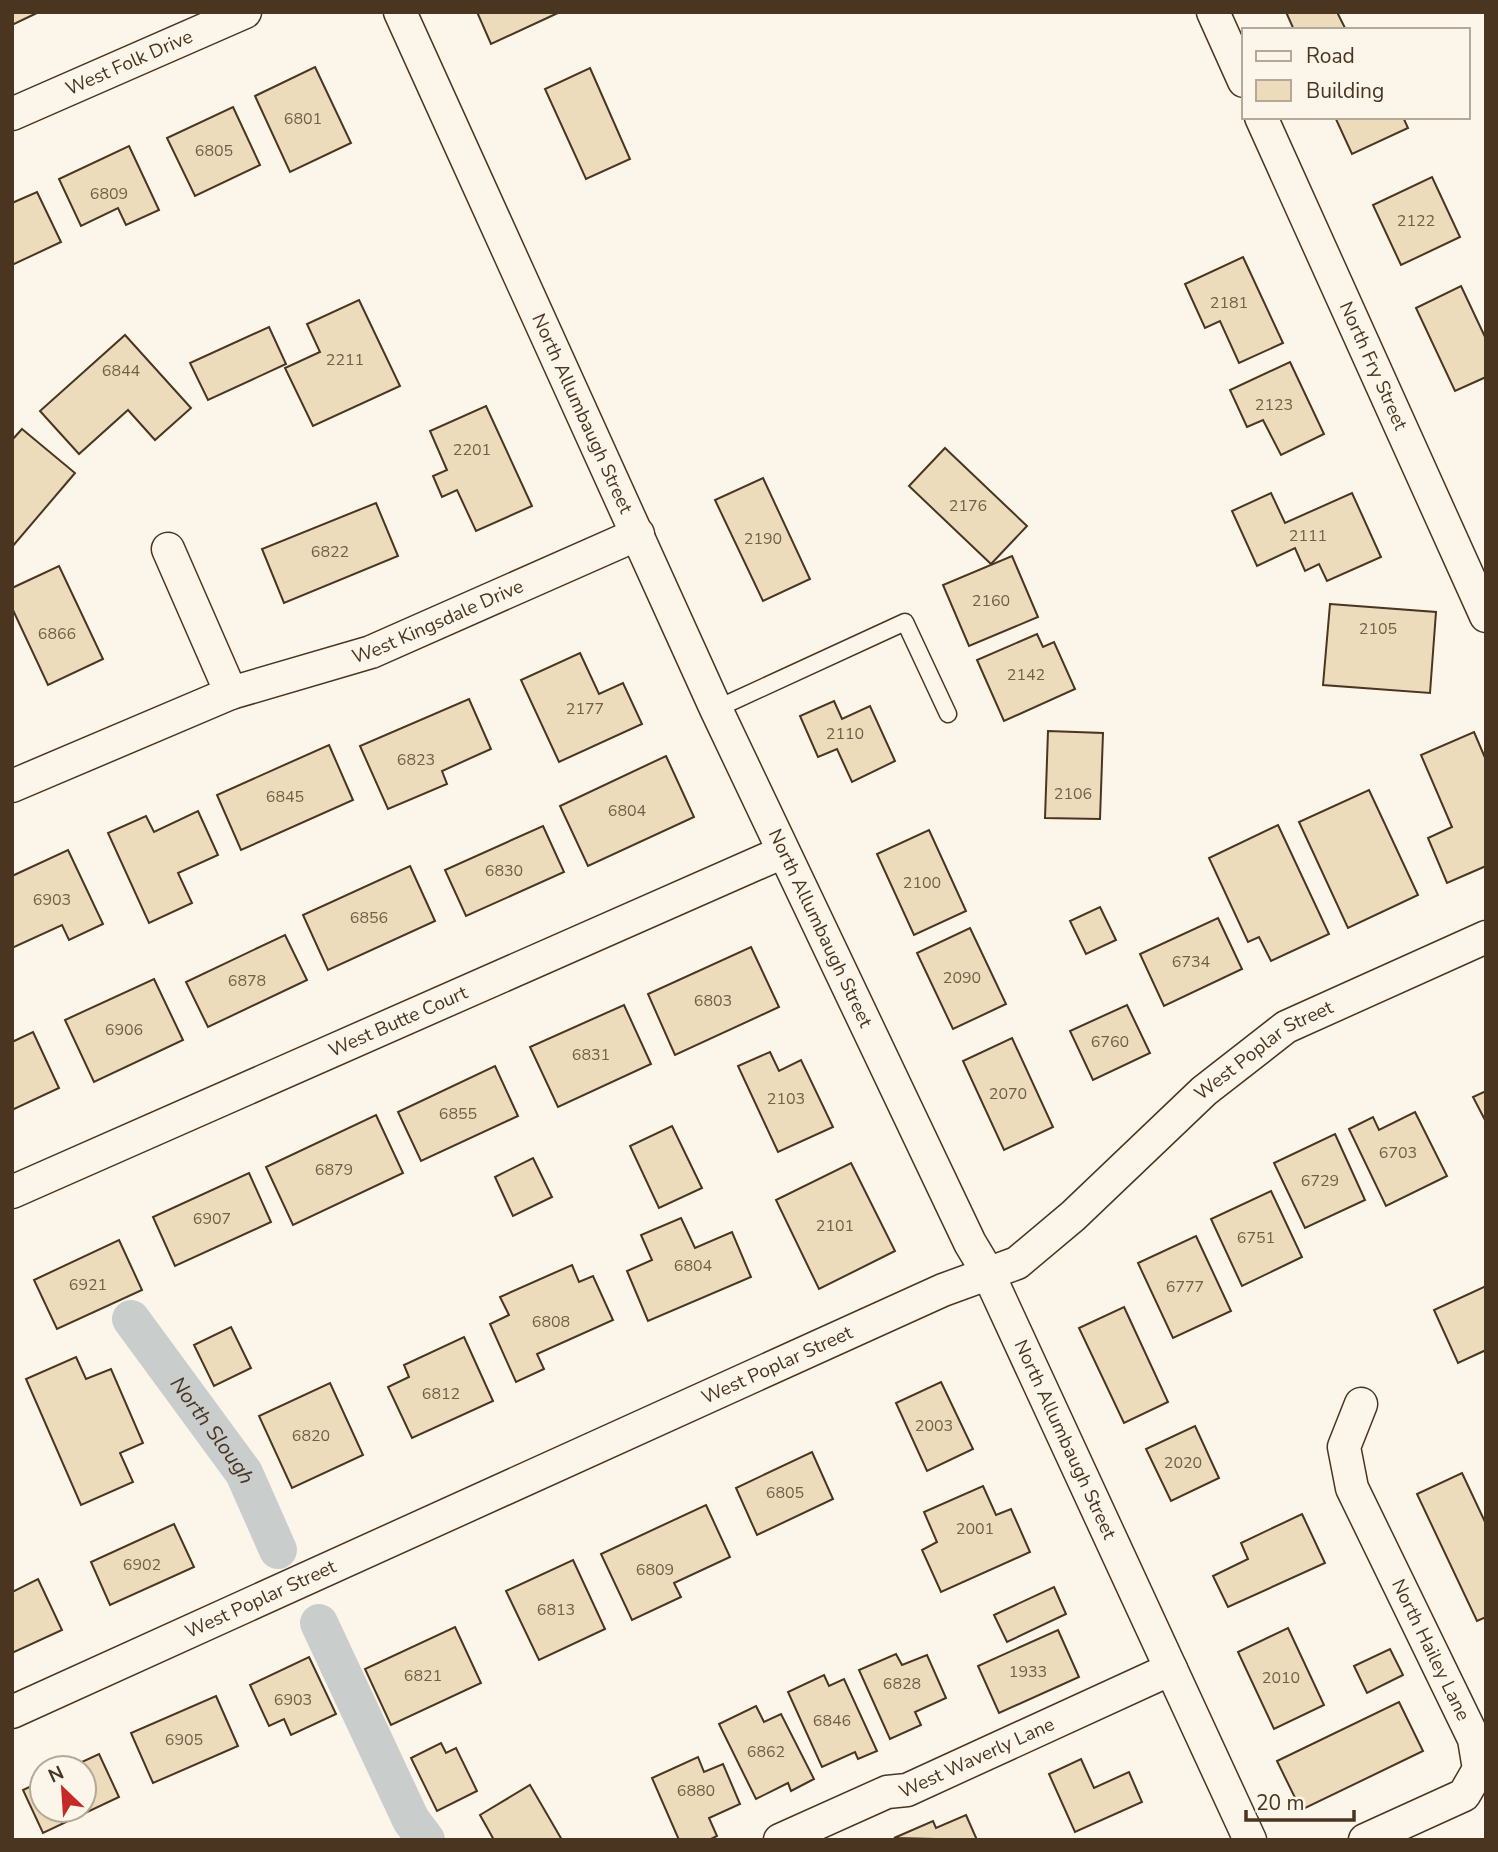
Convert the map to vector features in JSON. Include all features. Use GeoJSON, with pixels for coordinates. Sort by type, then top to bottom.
{"type":"FeatureCollection","features":[{"type":"Feature","properties":{"kind":"street","name":"West Folk Drive"},"geometry":{"type":"LineString","coordinates":[[12,114],[245,12]]}},
{"type":"Feature","properties":{"kind":"street","name":"North Allumbaugh Street"},"geometry":{"type":"LineString","coordinates":[[400,12],[716,709],[970,1243],[988,1273],[1250,1840]]}},
{"type":"Feature","properties":{"kind":"street"},"geometry":{"type":"LineString","coordinates":[[1213,12],[1242,77]]}},
{"type":"Feature","properties":{"kind":"street","name":"North Fry Street"},"geometry":{"type":"LineString","coordinates":[[1262,119],[1486,616]]}},
{"type":"Feature","properties":{"kind":"street","name":"West Kingsdale Drive"},"geometry":{"type":"LineString","coordinates":[[12,786],[231,693],[371,652],[638,534]]}},
{"type":"Feature","properties":{"kind":"street"},"geometry":{"type":"LineString","coordinates":[[168,549],[231,693]]}},
{"type":"Feature","properties":{"kind":"street","name":"West Butte Court"},"geometry":{"type":"LineString","coordinates":[[12,1192],[783,852]]}},
{"type":"Feature","properties":{"kind":"street","name":"West Poplar Street"},"geometry":{"type":"LineString","coordinates":[[12,1712],[931,1296],[1017,1263],[1073,1216],[1204,1091],[1286,1027],[1486,937]]}},
{"type":"Feature","properties":{"kind":"street","name":"North Hailey Lane"},"geometry":{"type":"LineString","coordinates":[[1361,1404],[1344,1447],[1352,1488],[1474,1740],[1479,1769],[1464,1795],[1364,1840]]}},
{"type":"Feature","properties":{"kind":"street","name":"West Waverly Lane"},"geometry":{"type":"LineString","coordinates":[[780,1840],[887,1792],[907,1790],[1171,1669]]}},
{"type":"Feature","properties":{"kind":"lane"},"geometry":{"type":"LineString","coordinates":[[716,709],[905,622],[948,714]]}},
{"type":"Feature","properties":{"kind":"building"},"geometry":{"type":"Polygon","coordinates":[[[12,12],[39,12],[12,25],[12,12]]]}},
{"type":"Feature","properties":{"kind":"building"},"geometry":{"type":"Polygon","coordinates":[[[477,12],[560,12],[491,44],[477,12]]]}},
{"type":"Feature","properties":{"kind":"building"},"geometry":{"type":"Polygon","coordinates":[[[1286,12],[1337,12],[1345,28],[1293,28],[1286,12]]]}},
{"type":"Feature","properties":{"kind":"building"},"geometry":{"type":"Polygon","coordinates":[[[315,67],[351,143],[290,172],[255,96],[315,67]]]}},
{"type":"Feature","properties":{"kind":"building"},"geometry":{"type":"Polygon","coordinates":[[[590,68],[630,159],[586,179],[545,89],[590,68]]]}},
{"type":"Feature","properties":{"kind":"building"},"geometry":{"type":"Polygon","coordinates":[[[233,107],[260,165],[195,196],[167,138],[233,107]]]}},
{"type":"Feature","properties":{"kind":"building"},"geometry":{"type":"Polygon","coordinates":[[[1336,119],[1404,119],[1408,128],[1352,154],[1336,119]]]}},
{"type":"Feature","properties":{"kind":"building"},"geometry":{"type":"Polygon","coordinates":[[[129,146],[159,210],[126,225],[118,208],[81,226],[59,179],[129,146]]]}},
{"type":"Feature","properties":{"kind":"building"},"geometry":{"type":"Polygon","coordinates":[[[1432,177],[1460,237],[1401,265],[1373,205],[1432,177]]]}},
{"type":"Feature","properties":{"kind":"building"},"geometry":{"type":"Polygon","coordinates":[[[37,192],[61,242],[12,265],[12,203],[37,192]]]}},
{"type":"Feature","properties":{"kind":"building"},"geometry":{"type":"Polygon","coordinates":[[[1243,257],[1283,343],[1239,363],[1220,321],[1205,328],[1185,284],[1243,257]]]}},
{"type":"Feature","properties":{"kind":"building"},"geometry":{"type":"Polygon","coordinates":[[[1461,286],[1486,339],[1486,377],[1455,391],[1416,308],[1461,286]]]}},
{"type":"Feature","properties":{"kind":"building"},"geometry":{"type":"Polygon","coordinates":[[[359,300],[400,386],[313,426],[285,368],[320,352],[307,324],[359,300]]]}},
{"type":"Feature","properties":{"kind":"building"},"geometry":{"type":"Polygon","coordinates":[[[269,327],[286,364],[208,400],[190,363],[269,327]]]}},
{"type":"Feature","properties":{"kind":"building"},"geometry":{"type":"Polygon","coordinates":[[[125,335],[191,408],[155,440],[128,410],[79,454],[40,411],[125,335]]]}},
{"type":"Feature","properties":{"kind":"building"},"geometry":{"type":"Polygon","coordinates":[[[1290,362],[1324,434],[1281,455],[1263,420],[1247,427],[1230,390],[1290,362]]]}},
{"type":"Feature","properties":{"kind":"building"},"geometry":{"type":"Polygon","coordinates":[[[486,406],[532,506],[476,531],[457,490],[442,497],[433,476],[447,470],[430,431],[486,406]]]}},
{"type":"Feature","properties":{"kind":"building"},"geometry":{"type":"Polygon","coordinates":[[[22,429],[75,473],[12,547],[12,440],[22,429]]]}},
{"type":"Feature","properties":{"kind":"building"},"geometry":{"type":"Polygon","coordinates":[[[945,448],[1027,526],[991,564],[909,486],[945,448]]]}},
{"type":"Feature","properties":{"kind":"building"},"geometry":{"type":"Polygon","coordinates":[[[763,478],[810,579],[763,601],[715,500],[763,478]]]}},
{"type":"Feature","properties":{"kind":"building"},"geometry":{"type":"Polygon","coordinates":[[[1271,493],[1285,523],[1352,493],[1381,557],[1327,581],[1319,564],[1305,571],[1295,548],[1257,566],[1232,511],[1271,493]]]}},
{"type":"Feature","properties":{"kind":"building"},"geometry":{"type":"Polygon","coordinates":[[[376,503],[398,556],[284,603],[262,549],[376,503]]]}},
{"type":"Feature","properties":{"kind":"building"},"geometry":{"type":"Polygon","coordinates":[[[1012,556],[1038,617],[969,646],[943,585],[1012,556]]]}},
{"type":"Feature","properties":{"kind":"building"},"geometry":{"type":"Polygon","coordinates":[[[59,566],[103,659],[48,685],[12,608],[12,588],[59,566]]]}},
{"type":"Feature","properties":{"kind":"building"},"geometry":{"type":"Polygon","coordinates":[[[1330,604],[1436,612],[1430,693],[1323,685],[1330,604]]]}},
{"type":"Feature","properties":{"kind":"building"},"geometry":{"type":"Polygon","coordinates":[[[1037,634],[1043,647],[1054,642],[1075,689],[1004,721],[977,660],[1037,634]]]}},
{"type":"Feature","properties":{"kind":"building"},"geometry":{"type":"Polygon","coordinates":[[[580,653],[599,694],[623,683],[642,724],[559,762],[521,680],[580,653]]]}},
{"type":"Feature","properties":{"kind":"building"},"geometry":{"type":"Polygon","coordinates":[[[469,699],[491,749],[442,771],[447,784],[388,809],[360,746],[469,699]]]}},
{"type":"Feature","properties":{"kind":"building"},"geometry":{"type":"Polygon","coordinates":[[[834,701],[842,719],[870,706],[895,761],[852,782],[837,749],[818,757],[800,716],[834,701]]]}},
{"type":"Feature","properties":{"kind":"building"},"geometry":{"type":"Polygon","coordinates":[[[1048,731],[1103,733],[1100,819],[1045,818],[1048,731]]]}},
{"type":"Feature","properties":{"kind":"building"},"geometry":{"type":"Polygon","coordinates":[[[1474,732],[1486,760],[1486,866],[1447,883],[1428,838],[1452,827],[1421,755],[1474,732]]]}},
{"type":"Feature","properties":{"kind":"building"},"geometry":{"type":"Polygon","coordinates":[[[329,745],[353,800],[241,850],[217,795],[329,745]]]}},
{"type":"Feature","properties":{"kind":"building"},"geometry":{"type":"Polygon","coordinates":[[[666,756],[694,817],[588,866],[560,806],[666,756]]]}},
{"type":"Feature","properties":{"kind":"building"},"geometry":{"type":"Polygon","coordinates":[[[1369,790],[1418,895],[1348,928],[1299,822],[1369,790]]]}},
{"type":"Feature","properties":{"kind":"building"},"geometry":{"type":"Polygon","coordinates":[[[198,811],[218,855],[178,873],[192,903],[149,923],[108,833],[146,816],[154,832],[198,811]]]}},
{"type":"Feature","properties":{"kind":"building"},"geometry":{"type":"Polygon","coordinates":[[[1278,825],[1329,934],[1271,961],[1259,937],[1248,942],[1209,858],[1278,825]]]}},
{"type":"Feature","properties":{"kind":"building"},"geometry":{"type":"Polygon","coordinates":[[[543,826],[564,872],[466,916],[445,870],[543,826]]]}},
{"type":"Feature","properties":{"kind":"building"},"geometry":{"type":"Polygon","coordinates":[[[929,830],[966,911],[914,935],[877,854],[929,830]]]}},
{"type":"Feature","properties":{"kind":"building"},"geometry":{"type":"Polygon","coordinates":[[[68,850],[103,924],[69,940],[62,925],[12,948],[12,876],[68,850]]]}},
{"type":"Feature","properties":{"kind":"building"},"geometry":{"type":"Polygon","coordinates":[[[410,866],[435,921],[328,970],[303,915],[410,866]]]}},
{"type":"Feature","properties":{"kind":"building"},"geometry":{"type":"Polygon","coordinates":[[[1100,907],[1116,940],[1086,954],[1070,921],[1100,907]]]}},
{"type":"Feature","properties":{"kind":"building"},"geometry":{"type":"Polygon","coordinates":[[[1218,918],[1242,969],[1164,1006],[1140,954],[1218,918]]]}},
{"type":"Feature","properties":{"kind":"building"},"geometry":{"type":"Polygon","coordinates":[[[970,928],[1006,1004],[953,1029],[917,953],[970,928]]]}},
{"type":"Feature","properties":{"kind":"building"},"geometry":{"type":"Polygon","coordinates":[[[285,935],[307,980],[208,1027],[186,982],[285,935]]]}},
{"type":"Feature","properties":{"kind":"building"},"geometry":{"type":"Polygon","coordinates":[[[751,947],[779,1007],[675,1055],[648,994],[751,947]]]}},
{"type":"Feature","properties":{"kind":"building"},"geometry":{"type":"Polygon","coordinates":[[[154,979],[183,1040],[94,1082],[65,1020],[154,979]]]}},
{"type":"Feature","properties":{"kind":"building"},"geometry":{"type":"Polygon","coordinates":[[[624,1005],[651,1064],[558,1107],[530,1047],[624,1005]]]}},
{"type":"Feature","properties":{"kind":"building"},"geometry":{"type":"Polygon","coordinates":[[[1127,1005],[1150,1053],[1093,1080],[1070,1031],[1127,1005]]]}},
{"type":"Feature","properties":{"kind":"building"},"geometry":{"type":"Polygon","coordinates":[[[33,1032],[59,1088],[12,1110],[12,1042],[33,1032]]]}},
{"type":"Feature","properties":{"kind":"building"},"geometry":{"type":"Polygon","coordinates":[[[1012,1038],[1053,1127],[1004,1150],[963,1061],[1012,1038]]]}},
{"type":"Feature","properties":{"kind":"building"},"geometry":{"type":"Polygon","coordinates":[[[770,1052],[779,1071],[801,1060],[833,1127],[778,1152],[738,1066],[770,1052]]]}},
{"type":"Feature","properties":{"kind":"building"},"geometry":{"type":"Polygon","coordinates":[[[495,1066],[518,1116],[421,1161],[398,1112],[495,1066]]]}},
{"type":"Feature","properties":{"kind":"building"},"geometry":{"type":"Polygon","coordinates":[[[1486,1091],[1486,1122],[1473,1097],[1486,1091]]]}},
{"type":"Feature","properties":{"kind":"building"},"geometry":{"type":"Polygon","coordinates":[[[1415,1112],[1447,1176],[1386,1206],[1349,1129],[1373,1117],[1379,1130],[1415,1112]]]}},
{"type":"Feature","properties":{"kind":"building"},"geometry":{"type":"Polygon","coordinates":[[[376,1115],[403,1173],[293,1225],[266,1167],[376,1115]]]}},
{"type":"Feature","properties":{"kind":"building"},"geometry":{"type":"Polygon","coordinates":[[[672,1126],[702,1188],[659,1208],[630,1146],[672,1126]]]}},
{"type":"Feature","properties":{"kind":"building"},"geometry":{"type":"Polygon","coordinates":[[[1335,1134],[1365,1200],[1305,1228],[1274,1163],[1335,1134]]]}},
{"type":"Feature","properties":{"kind":"building"},"geometry":{"type":"Polygon","coordinates":[[[533,1158],[552,1197],[513,1216],[495,1177],[533,1158]]]}},
{"type":"Feature","properties":{"kind":"building"},"geometry":{"type":"Polygon","coordinates":[[[851,1163],[895,1251],[819,1289],[776,1200],[851,1163]]]}},
{"type":"Feature","properties":{"kind":"building"},"geometry":{"type":"Polygon","coordinates":[[[249,1173],[271,1222],[175,1266],[153,1217],[249,1173]]]}},
{"type":"Feature","properties":{"kind":"building"},"geometry":{"type":"Polygon","coordinates":[[[1271,1191],[1302,1257],[1242,1286],[1211,1219],[1271,1191]]]}},
{"type":"Feature","properties":{"kind":"building"},"geometry":{"type":"Polygon","coordinates":[[[681,1218],[695,1248],[732,1232],[751,1277],[648,1321],[627,1271],[652,1260],[641,1235],[681,1218]]]}},
{"type":"Feature","properties":{"kind":"building"},"geometry":{"type":"Polygon","coordinates":[[[1196,1236],[1231,1311],[1173,1338],[1138,1263],[1196,1236]]]}},
{"type":"Feature","properties":{"kind":"building"},"geometry":{"type":"Polygon","coordinates":[[[119,1240],[142,1290],[57,1329],[34,1280],[119,1240]]]}},
{"type":"Feature","properties":{"kind":"building"},"geometry":{"type":"Polygon","coordinates":[[[572,1265],[579,1282],[593,1276],[613,1320],[537,1354],[544,1369],[516,1382],[490,1324],[509,1315],[500,1297],[572,1265]]]}},
{"type":"Feature","properties":{"kind":"building"},"geometry":{"type":"Polygon","coordinates":[[[1486,1286],[1486,1350],[1458,1363],[1434,1310],[1486,1286]]]}},
{"type":"Feature","properties":{"kind":"building"},"geometry":{"type":"Polygon","coordinates":[[[1124,1307],[1168,1402],[1124,1423],[1079,1328],[1124,1307]]]}},
{"type":"Feature","properties":{"kind":"building"},"geometry":{"type":"Polygon","coordinates":[[[231,1327],[251,1368],[214,1386],[194,1345],[231,1327]]]}},
{"type":"Feature","properties":{"kind":"building"},"geometry":{"type":"Polygon","coordinates":[[[464,1337],[493,1401],[412,1438],[388,1387],[409,1377],[404,1365],[464,1337]]]}},
{"type":"Feature","properties":{"kind":"building"},"geometry":{"type":"Polygon","coordinates":[[[76,1357],[86,1379],[111,1369],[143,1443],[120,1453],[133,1482],[81,1505],[26,1379],[76,1357]]]}},
{"type":"Feature","properties":{"kind":"building"},"geometry":{"type":"Polygon","coordinates":[[[941,1382],[973,1449],[927,1471],[896,1403],[941,1382]]]}},
{"type":"Feature","properties":{"kind":"building"},"geometry":{"type":"Polygon","coordinates":[[[330,1383],[363,1455],[292,1488],[259,1416],[330,1383]]]}},
{"type":"Feature","properties":{"kind":"building"},"geometry":{"type":"Polygon","coordinates":[[[1195,1426],[1219,1478],[1171,1501],[1146,1449],[1195,1426]]]}},
{"type":"Feature","properties":{"kind":"building"},"geometry":{"type":"Polygon","coordinates":[[[812,1452],[833,1499],[757,1535],[736,1488],[812,1452]]]}},
{"type":"Feature","properties":{"kind":"building"},"geometry":{"type":"Polygon","coordinates":[[[1462,1473],[1486,1524],[1486,1617],[1477,1621],[1417,1494],[1462,1473]]]}},
{"type":"Feature","properties":{"kind":"building"},"geometry":{"type":"Polygon","coordinates":[[[983,1486],[996,1515],[1011,1509],[1030,1552],[941,1592],[922,1550],[937,1542],[924,1512],[983,1486]]]}},
{"type":"Feature","properties":{"kind":"building"},"geometry":{"type":"Polygon","coordinates":[[[706,1505],[730,1557],[674,1583],[681,1597],[632,1620],[601,1554],[706,1505]]]}},
{"type":"Feature","properties":{"kind":"building"},"geometry":{"type":"Polygon","coordinates":[[[1302,1514],[1325,1563],[1228,1607],[1213,1576],[1248,1559],[1241,1543],[1302,1514]]]}},
{"type":"Feature","properties":{"kind":"building"},"geometry":{"type":"Polygon","coordinates":[[[174,1524],[194,1567],[110,1605],[91,1562],[174,1524]]]}},
{"type":"Feature","properties":{"kind":"building"},"geometry":{"type":"Polygon","coordinates":[[[573,1560],[605,1629],[539,1660],[506,1591],[573,1560]]]}},
{"type":"Feature","properties":{"kind":"building"},"geometry":{"type":"Polygon","coordinates":[[[38,1579],[62,1630],[12,1653],[12,1592],[38,1579]]]}},
{"type":"Feature","properties":{"kind":"building"},"geometry":{"type":"Polygon","coordinates":[[[1054,1587],[1066,1614],[1007,1642],[994,1615],[1054,1587]]]}},
{"type":"Feature","properties":{"kind":"building"},"geometry":{"type":"Polygon","coordinates":[[[455,1627],[481,1683],[391,1725],[365,1669],[455,1627]]]}},
{"type":"Feature","properties":{"kind":"building"},"geometry":{"type":"Polygon","coordinates":[[[1288,1628],[1324,1705],[1274,1729],[1238,1652],[1288,1628]]]}},
{"type":"Feature","properties":{"kind":"building"},"geometry":{"type":"Polygon","coordinates":[[[1058,1630],[1079,1677],[999,1713],[978,1666],[1058,1630]]]}},
{"type":"Feature","properties":{"kind":"building"},"geometry":{"type":"Polygon","coordinates":[[[1390,1649],[1403,1675],[1367,1693],[1354,1666],[1390,1649]]]}},
{"type":"Feature","properties":{"kind":"building"},"geometry":{"type":"Polygon","coordinates":[[[896,1654],[902,1665],[927,1655],[946,1698],[915,1712],[921,1725],[890,1739],[859,1670],[896,1654]]]}},
{"type":"Feature","properties":{"kind":"building"},"geometry":{"type":"Polygon","coordinates":[[[309,1657],[336,1714],[291,1735],[284,1719],[269,1726],[250,1685],[309,1657]]]}},
{"type":"Feature","properties":{"kind":"building"},"geometry":{"type":"Polygon","coordinates":[[[824,1675],[829,1686],[844,1679],[877,1751],[858,1759],[855,1752],[822,1767],[788,1692],[824,1675]]]}},
{"type":"Feature","properties":{"kind":"building"},"geometry":{"type":"Polygon","coordinates":[[[216,1696],[238,1746],[153,1783],[131,1733],[216,1696]]]}},
{"type":"Feature","properties":{"kind":"building"},"geometry":{"type":"Polygon","coordinates":[[[1399,1702],[1423,1751],[1301,1810],[1277,1761],[1399,1702]]]}},
{"type":"Feature","properties":{"kind":"building"},"geometry":{"type":"Polygon","coordinates":[[[756,1706],[764,1722],[781,1714],[814,1779],[791,1791],[788,1783],[756,1799],[719,1724],[756,1706]]]}},
{"type":"Feature","properties":{"kind":"building"},"geometry":{"type":"Polygon","coordinates":[[[441,1743],[446,1753],[456,1748],[477,1791],[437,1811],[411,1758],[441,1743]]]}},
{"type":"Feature","properties":{"kind":"building"},"geometry":{"type":"Polygon","coordinates":[[[98,1754],[119,1797],[98,1807],[98,1754]]]}},
{"type":"Feature","properties":{"kind":"building"},"geometry":{"type":"Polygon","coordinates":[[[698,1757],[704,1772],[723,1764],[740,1804],[709,1818],[717,1836],[709,1840],[679,1840],[652,1778],[698,1757]]]}},
{"type":"Feature","properties":{"kind":"building"},"geometry":{"type":"Polygon","coordinates":[[[1081,1759],[1094,1788],[1129,1772],[1142,1802],[1075,1832],[1049,1774],[1081,1759]]]}},
{"type":"Feature","properties":{"kind":"building"},"geometry":{"type":"Polygon","coordinates":[[[530,1785],[562,1840],[494,1840],[480,1815],[530,1785]]]}},
{"type":"Feature","properties":{"kind":"building"},"geometry":{"type":"Polygon","coordinates":[[[28,1788],[28,1801],[23,1790],[28,1788]]]}},
{"type":"Feature","properties":{"kind":"building"},"geometry":{"type":"Polygon","coordinates":[[[966,1815],[977,1840],[894,1838],[933,1821],[936,1828],[966,1815]]]}},
{"type":"Feature","properties":{"kind":"building"},"geometry":{"type":"Polygon","coordinates":[[[39,1824],[62,1824],[43,1833],[39,1824]]]}},
{"type":"Feature","properties":{"kind":"waterway","name":"North Slough"},"geometry":{"type":"LineString","coordinates":[[131,1319],[244,1473],[278,1550]]}},
{"type":"Feature","properties":{"kind":"waterway","name":"North Slough"},"geometry":{"type":"LineString","coordinates":[[319,1623],[411,1820],[426,1840]]}}]}
